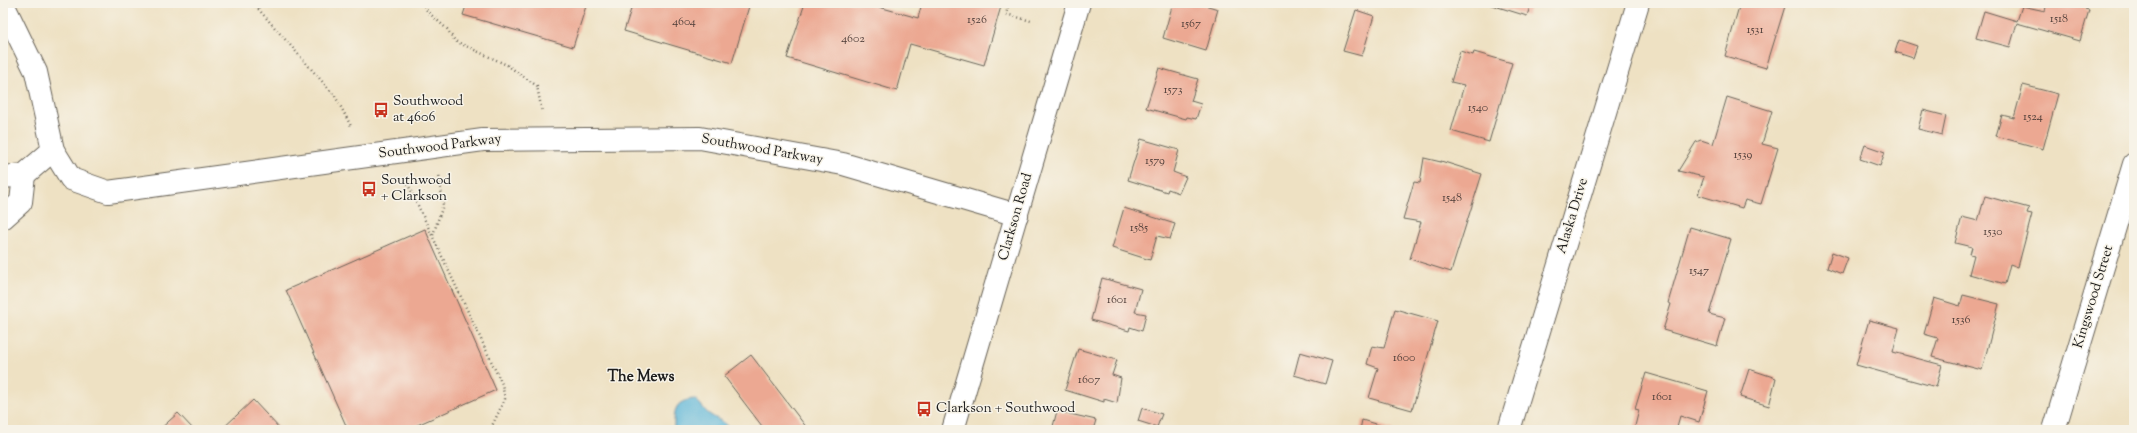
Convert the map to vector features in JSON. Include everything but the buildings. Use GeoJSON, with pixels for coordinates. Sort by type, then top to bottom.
{"type":"FeatureCollection","features":[{"type":"Feature","properties":{"kind":"street","name":"Clarkson Road"},"geometry":{"type":"LineString","coordinates":[[953,430],[1079,3]]}},
{"type":"Feature","properties":{"kind":"street","name":"Alaska Drive"},"geometry":{"type":"LineString","coordinates":[[1509,430],[1638,3]]}},
{"type":"Feature","properties":{"kind":"street","name":"Southwood Parkway"},"geometry":{"type":"LineString","coordinates":[[3,4],[36,72],[53,150],[71,179],[108,192],[483,140],[700,138],[843,164],[1017,215]]}},
{"type":"Feature","properties":{"kind":"street"},"geometry":{"type":"LineString","coordinates":[[3,218],[21,202],[13,176],[53,150]]}},
{"type":"Feature","properties":{"kind":"street","name":"Kingswood Street"},"geometry":{"type":"LineString","coordinates":[[2054,430],[2134,164]]}},
{"type":"Feature","properties":{"kind":"path"},"geometry":{"type":"LineString","coordinates":[[254,3],[335,96],[351,126]]}},
{"type":"Feature","properties":{"kind":"path"},"geometry":{"type":"LineString","coordinates":[[422,3],[428,12],[447,29],[454,41],[507,65],[537,86],[541,106]]}},
{"type":"Feature","properties":{"kind":"path"},"geometry":{"type":"LineString","coordinates":[[1009,3],[1006,14],[1031,21]]}},
{"type":"Feature","properties":{"kind":"path"},"geometry":{"type":"LineString","coordinates":[[433,235],[443,205],[439,174]]}},
{"type":"Feature","properties":{"kind":"path"},"geometry":{"type":"LineString","coordinates":[[406,179],[502,384],[505,399],[490,430]]}},
{"type":"Feature","properties":{"kind":"water"},"geometry":{"type":"Polygon","coordinates":[[[694,399],[708,413],[724,423],[731,430],[674,430],[676,408],[682,402],[694,399]]]}},
{"type":"Feature","properties":{"kind":"place","name":"Southwood at 4606"},"geometry":{"type":"Point","coordinates":[381,110]}},
{"type":"Feature","properties":{"kind":"place","name":"Southwood + Clarkson"},"geometry":{"type":"Point","coordinates":[369,189]}},
{"type":"Feature","properties":{"kind":"place","name":"Clarkson + Southwood"},"geometry":{"type":"Point","coordinates":[924,409]}},
{"type":"Feature","properties":{"kind":"district","name":"The Mews"},"geometry":{"type":"Point","coordinates":[641,377]}}]}
